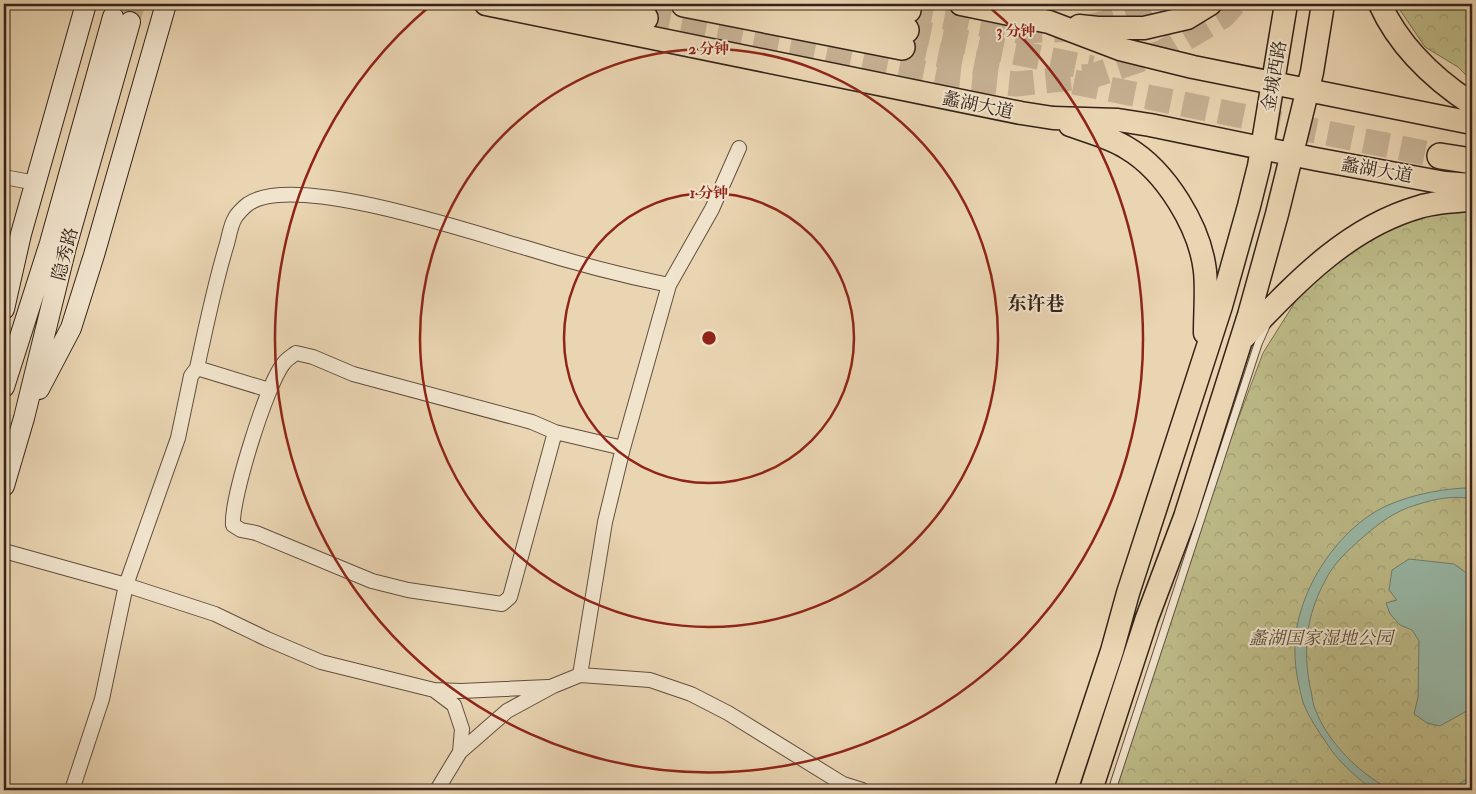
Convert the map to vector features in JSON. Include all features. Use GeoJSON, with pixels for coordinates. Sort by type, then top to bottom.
{"type":"FeatureCollection","features":[{"type":"Feature","properties":{"kind":"highway"},"geometry":{"type":"LineString","coordinates":[[577,4],[645,18]]}},
{"type":"Feature","properties":{"kind":"highway"},"geometry":{"type":"LineString","coordinates":[[684,4],[905,29]]}},
{"type":"Feature","properties":{"kind":"highway"},"geometry":{"type":"LineString","coordinates":[[774,4],[905,29]]}},
{"type":"Feature","properties":{"kind":"highway"},"geometry":{"type":"LineString","coordinates":[[875,4],[905,29]]}},
{"type":"Feature","properties":{"kind":"highway"},"geometry":{"type":"LineString","coordinates":[[1472,144],[1441,148],[1472,161]]}},
{"type":"Feature","properties":{"kind":"main road"},"geometry":{"type":"LineString","coordinates":[[4,309],[21,234],[86,4]]}},
{"type":"Feature","properties":{"kind":"main road"},"geometry":{"type":"LineString","coordinates":[[24,418],[70,328],[94,255],[166,4]]}},
{"type":"Feature","properties":{"kind":"main road","name":"蠡湖大道"},"geometry":{"type":"LineString","coordinates":[[486,4],[1021,113],[1053,118],[1118,120],[1150,125],[1445,183],[1472,185]]}},
{"type":"Feature","properties":{"kind":"main road"},"geometry":{"type":"LineString","coordinates":[[962,4],[1049,22],[1098,28],[1144,28],[1187,18],[1210,4]]}},
{"type":"Feature","properties":{"kind":"main road","name":"金城西路"},"geometry":{"type":"LineString","coordinates":[[1066,790],[1206,354],[1247,215],[1262,148],[1286,4]]}},
{"type":"Feature","properties":{"kind":"main road","name":"金城西路"},"geometry":{"type":"LineString","coordinates":[[1091,790],[1147,618],[1185,517],[1241,340],[1275,223],[1308,91],[1323,4]]}},
{"type":"Feature","properties":{"kind":"main road"},"geometry":{"type":"LineString","coordinates":[[1380,4],[1399,37],[1424,66],[1452,91],[1472,104]]}},
{"type":"Feature","properties":{"kind":"main road","name":"隐秀路"},"geometry":{"type":"LineString","coordinates":[[4,387],[121,19],[24,418],[4,486]]}},
{"type":"Feature","properties":{"kind":"main road"},"geometry":{"type":"LineString","coordinates":[[1049,22],[1120,49],[1193,67],[1472,123]]}},
{"type":"Feature","properties":{"kind":"main road"},"geometry":{"type":"LineString","coordinates":[[1053,118],[1127,148],[1145,160],[1172,190],[1191,222],[1204,270],[1206,354]]}},
{"type":"Feature","properties":{"kind":"main road"},"geometry":{"type":"LineString","coordinates":[[1241,340],[1320,261],[1352,237],[1396,215],[1420,207],[1444,202],[1472,200]]}},
{"type":"Feature","properties":{"kind":"street"},"geometry":{"type":"LineString","coordinates":[[580,675],[605,522],[623,448],[669,285],[712,209],[739,148]]}},
{"type":"Feature","properties":{"kind":"street"},"geometry":{"type":"LineString","coordinates":[[4,177],[36,183]]}},
{"type":"Feature","properties":{"kind":"street"},"geometry":{"type":"LineString","coordinates":[[72,790],[102,699],[126,585],[178,438],[191,376],[196,368],[217,277],[235,218],[249,204],[269,196],[312,195],[386,208],[438,221],[622,275],[669,285]]}},
{"type":"Feature","properties":{"kind":"street"},"geometry":{"type":"LineString","coordinates":[[555,432],[510,597],[502,604],[408,590],[372,581],[256,533],[241,530],[233,525],[232,519],[238,489],[269,390],[284,362],[296,354],[313,357],[353,374],[532,422],[555,432],[623,448]]}},
{"type":"Feature","properties":{"kind":"street"},"geometry":{"type":"LineString","coordinates":[[196,368],[269,390]]}},
{"type":"Feature","properties":{"kind":"street"},"geometry":{"type":"LineString","coordinates":[[4,551],[126,585],[215,614],[321,662],[434,690],[461,691],[553,686]]}},
{"type":"Feature","properties":{"kind":"street"},"geometry":{"type":"LineString","coordinates":[[437,790],[460,752],[507,711],[553,686],[580,675],[650,680],[691,694],[728,713],[842,787],[862,790]]}},
{"type":"Feature","properties":{"kind":"street"},"geometry":{"type":"LineString","coordinates":[[434,690],[454,706],[462,729],[460,752]]}},
{"type":"Feature","properties":{"kind":"lane"},"geometry":{"type":"LineString","coordinates":[[1112,790],[1258,344],[1276,304]]}},
{"type":"Feature","properties":{"kind":"green space"},"geometry":{"type":"Polygon","coordinates":[[[1396,4],[1472,4],[1472,79],[1458,67],[1425,47],[1396,4]]]}},
{"type":"Feature","properties":{"kind":"green space","name":"蠡湖国家湿地公园"},"geometry":{"type":"Polygon","coordinates":[[[1472,203],[1472,790],[1116,790],[1191,544],[1263,353],[1307,283],[1376,232],[1472,203]]]}},
{"type":"Feature","properties":{"kind":"shaded area"},"geometry":{"type":"Polygon","coordinates":[[[1463,488],[1472,489],[1472,499],[1437,499],[1408,508],[1388,518],[1351,547],[1328,575],[1310,620],[1307,646],[1308,673],[1314,706],[1319,719],[1345,756],[1380,784],[1392,790],[1377,790],[1360,779],[1335,755],[1316,727],[1303,702],[1295,659],[1296,632],[1301,610],[1309,588],[1334,548],[1367,517],[1386,506],[1414,496],[1463,488]]]}},
{"type":"Feature","properties":{"kind":"shaded area"},"geometry":{"type":"Polygon","coordinates":[[[1409,559],[1454,564],[1472,577],[1472,708],[1440,726],[1427,723],[1414,714],[1418,697],[1419,641],[1412,630],[1400,625],[1390,614],[1386,603],[1397,600],[1389,590],[1392,570],[1409,559]]]}},
{"type":"Feature","properties":{"kind":"shaded area"},"geometry":{"type":"Polygon","coordinates":[[[1472,776],[1472,788],[1468,790],[1449,790],[1472,776]]]}},
{"type":"Feature","properties":{"kind":"tunnel"},"geometry":{"type":"LineString","coordinates":[[130,22],[135,4]]}},
{"type":"Feature","properties":{"kind":"tunnel"},"geometry":{"type":"LineString","coordinates":[[908,10],[1018,31],[1083,29],[1139,13],[1156,4]]}},
{"type":"Feature","properties":{"kind":"tunnel"},"geometry":{"type":"LineString","coordinates":[[645,18],[939,76],[1016,84],[1092,76],[1163,52],[1223,16],[1234,4]]}},
{"type":"Feature","properties":{"kind":"tunnel"},"geometry":{"type":"LineString","coordinates":[[906,30],[1092,68]]}},
{"type":"Feature","properties":{"kind":"tunnel"},"geometry":{"type":"LineString","coordinates":[[902,47],[1005,68]]}},
{"type":"Feature","properties":{"kind":"tunnel"},"geometry":{"type":"LineString","coordinates":[[1074,82],[1440,156]]}},
{"type":"Feature","properties":{"kind":"district","name":"东许巷"},"geometry":{"type":"Point","coordinates":[1036,303]}}]}
